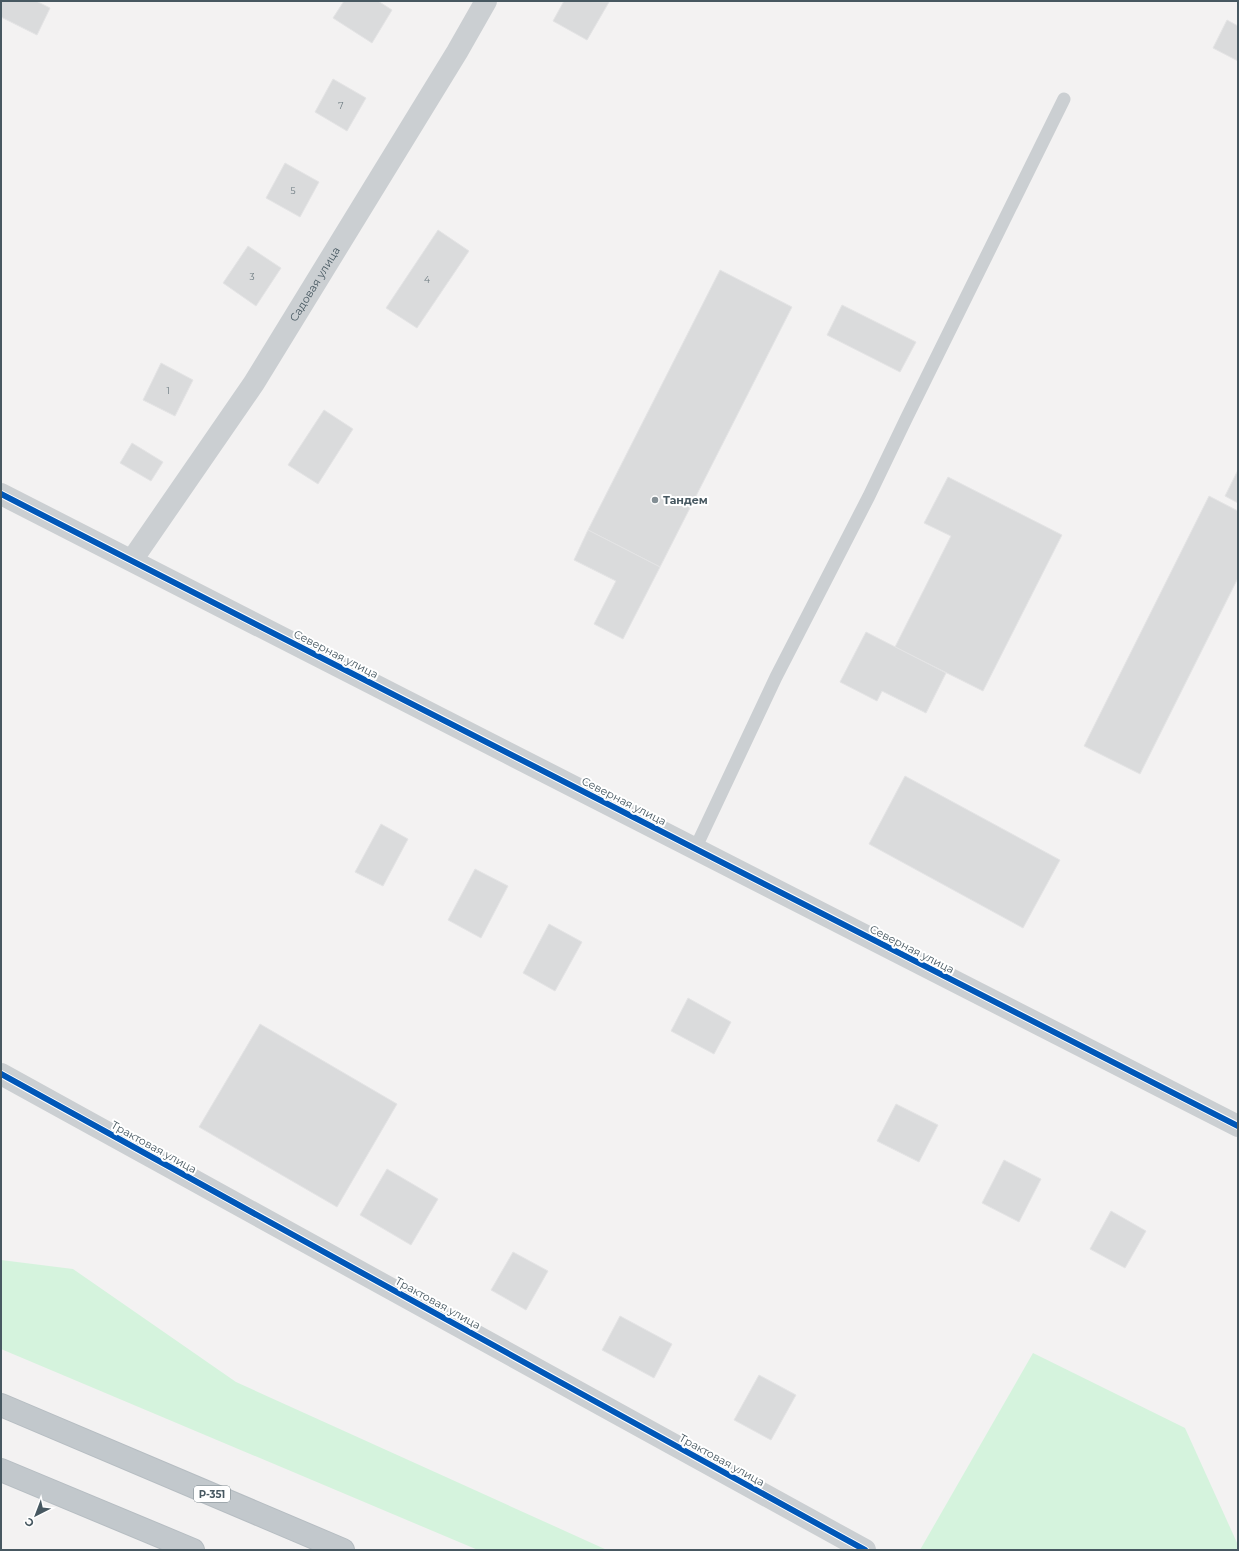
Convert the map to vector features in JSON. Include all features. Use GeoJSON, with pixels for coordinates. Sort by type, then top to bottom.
{"type":"FeatureCollection","features":[{"type":"Feature","properties":{"kind":"highway","name":"Р-351"},"geometry":{"type":"LineString","coordinates":[[1,1406],[343,1550]]}},
{"type":"Feature","properties":{"kind":"highway"},"geometry":{"type":"LineString","coordinates":[[1,1470],[193,1550]]}},
{"type":"Feature","properties":{"kind":"street","name":"Садовая улица"},"geometry":{"type":"LineString","coordinates":[[132,560],[254,383],[457,52],[486,1]]}},
{"type":"Feature","properties":{"kind":"street","name":"Северная улица"},"geometry":{"type":"LineString","coordinates":[[1,494],[1238,1126]]}},
{"type":"Feature","properties":{"kind":"street","name":"Трактовая улица"},"geometry":{"type":"LineString","coordinates":[[1,1074],[865,1550]]}},
{"type":"Feature","properties":{"kind":"lane"},"geometry":{"type":"LineString","coordinates":[[695,849],[776,678],[869,496],[1064,99]]}},
{"type":"Feature","properties":{"kind":"green space"},"geometry":{"type":"Polygon","coordinates":[[[1,1260],[73,1269],[236,1382],[607,1550],[478,1550],[1,1349],[1,1260]]]}},
{"type":"Feature","properties":{"kind":"green space"},"geometry":{"type":"Polygon","coordinates":[[[1033,1353],[1185,1428],[1238,1545],[1238,1550],[920,1550],[1033,1353]]]}},
{"type":"Feature","properties":{"kind":"building"},"geometry":{"type":"Polygon","coordinates":[[[1,1],[36,1],[50,8],[37,35],[1,17],[1,1]]]}},
{"type":"Feature","properties":{"kind":"building"},"geometry":{"type":"Polygon","coordinates":[[[344,1],[378,1],[392,10],[372,43],[333,18],[344,1]]]}},
{"type":"Feature","properties":{"kind":"building"},"geometry":{"type":"Polygon","coordinates":[[[564,1],[609,2],[587,40],[553,21],[564,1]]]}},
{"type":"Feature","properties":{"kind":"building"},"geometry":{"type":"Polygon","coordinates":[[[1227,20],[1238,26],[1238,61],[1213,48],[1227,20]]]}},
{"type":"Feature","properties":{"kind":"building"},"geometry":{"type":"Polygon","coordinates":[[[333,79],[366,98],[347,131],[315,112],[333,79]]]}},
{"type":"Feature","properties":{"kind":"building"},"geometry":{"type":"Polygon","coordinates":[[[285,163],[319,182],[300,217],[266,198],[285,163]]]}},
{"type":"Feature","properties":{"kind":"building"},"geometry":{"type":"Polygon","coordinates":[[[438,230],[469,251],[417,328],[386,308],[438,230]]]}},
{"type":"Feature","properties":{"kind":"building"},"geometry":{"type":"Polygon","coordinates":[[[248,246],[281,268],[256,306],[223,283],[248,246]]]}},
{"type":"Feature","properties":{"kind":"building"},"geometry":{"type":"Polygon","coordinates":[[[720,270],[792,307],[660,567],[588,530],[720,270]]]}},
{"type":"Feature","properties":{"kind":"building"},"geometry":{"type":"Polygon","coordinates":[[[842,305],[916,342],[900,372],[827,335],[842,305]]]}},
{"type":"Feature","properties":{"kind":"building"},"geometry":{"type":"Polygon","coordinates":[[[161,363],[193,380],[175,416],[143,400],[161,363]]]}},
{"type":"Feature","properties":{"kind":"building"},"geometry":{"type":"Polygon","coordinates":[[[324,410],[353,429],[318,484],[288,465],[324,410]]]}},
{"type":"Feature","properties":{"kind":"building"},"geometry":{"type":"Polygon","coordinates":[[[132,443],[163,462],[151,481],[120,463],[132,443]]]}},
{"type":"Feature","properties":{"kind":"building"},"geometry":{"type":"Polygon","coordinates":[[[1238,470],[1238,503],[1225,496],[1238,470]]]}},
{"type":"Feature","properties":{"kind":"building"},"geometry":{"type":"Polygon","coordinates":[[[948,477],[1062,535],[983,691],[895,647],[951,536],[924,523],[948,477]]]}},
{"type":"Feature","properties":{"kind":"building"},"geometry":{"type":"Polygon","coordinates":[[[1209,496],[1238,511],[1238,578],[1140,774],[1084,746],[1209,496]]]}},
{"type":"Feature","properties":{"kind":"building"},"geometry":{"type":"Polygon","coordinates":[[[588,530],[660,567],[623,639],[594,624],[616,581],[574,560],[588,530]]]}},
{"type":"Feature","properties":{"kind":"building"},"geometry":{"type":"Polygon","coordinates":[[[866,632],[946,673],[926,713],[882,691],[877,701],[840,682],[866,632]]]}},
{"type":"Feature","properties":{"kind":"building"},"geometry":{"type":"Polygon","coordinates":[[[905,776],[1060,860],[1023,928],[869,844],[905,776]]]}},
{"type":"Feature","properties":{"kind":"building"},"geometry":{"type":"Polygon","coordinates":[[[381,824],[408,839],[383,886],[355,872],[381,824]]]}},
{"type":"Feature","properties":{"kind":"building"},"geometry":{"type":"Polygon","coordinates":[[[475,869],[508,886],[481,938],[448,920],[475,869]]]}},
{"type":"Feature","properties":{"kind":"building"},"geometry":{"type":"Polygon","coordinates":[[[549,924],[582,942],[555,991],[523,973],[549,924]]]}},
{"type":"Feature","properties":{"kind":"building"},"geometry":{"type":"Polygon","coordinates":[[[688,998],[731,1022],[714,1054],[671,1031],[688,998]]]}},
{"type":"Feature","properties":{"kind":"building"},"geometry":{"type":"Polygon","coordinates":[[[260,1024],[397,1104],[337,1207],[199,1127],[260,1024]]]}},
{"type":"Feature","properties":{"kind":"building"},"geometry":{"type":"Polygon","coordinates":[[[896,1104],[938,1125],[919,1162],[877,1141],[896,1104]]]}},
{"type":"Feature","properties":{"kind":"building"},"geometry":{"type":"Polygon","coordinates":[[[1004,1160],[1041,1179],[1019,1222],[982,1203],[1004,1160]]]}},
{"type":"Feature","properties":{"kind":"building"},"geometry":{"type":"Polygon","coordinates":[[[387,1169],[438,1199],[411,1245],[360,1215],[387,1169]]]}},
{"type":"Feature","properties":{"kind":"building"},"geometry":{"type":"Polygon","coordinates":[[[1111,1211],[1146,1231],[1125,1268],[1090,1249],[1111,1211]]]}},
{"type":"Feature","properties":{"kind":"building"},"geometry":{"type":"Polygon","coordinates":[[[513,1252],[548,1271],[526,1310],[491,1290],[513,1252]]]}},
{"type":"Feature","properties":{"kind":"building"},"geometry":{"type":"Polygon","coordinates":[[[620,1316],[672,1344],[654,1378],[602,1350],[620,1316]]]}},
{"type":"Feature","properties":{"kind":"building"},"geometry":{"type":"Polygon","coordinates":[[[759,1375],[796,1395],[771,1440],[734,1420],[759,1375]]]}},
{"type":"Feature","properties":{"kind":"cycle path"},"geometry":{"type":"LineString","coordinates":[[1,494],[1238,1126]]}},
{"type":"Feature","properties":{"kind":"cycle path"},"geometry":{"type":"LineString","coordinates":[[1,1074],[865,1550]]}},
{"type":"Feature","properties":{"kind":"place","name":"Тандем"},"geometry":{"type":"Point","coordinates":[655,500]}}]}
